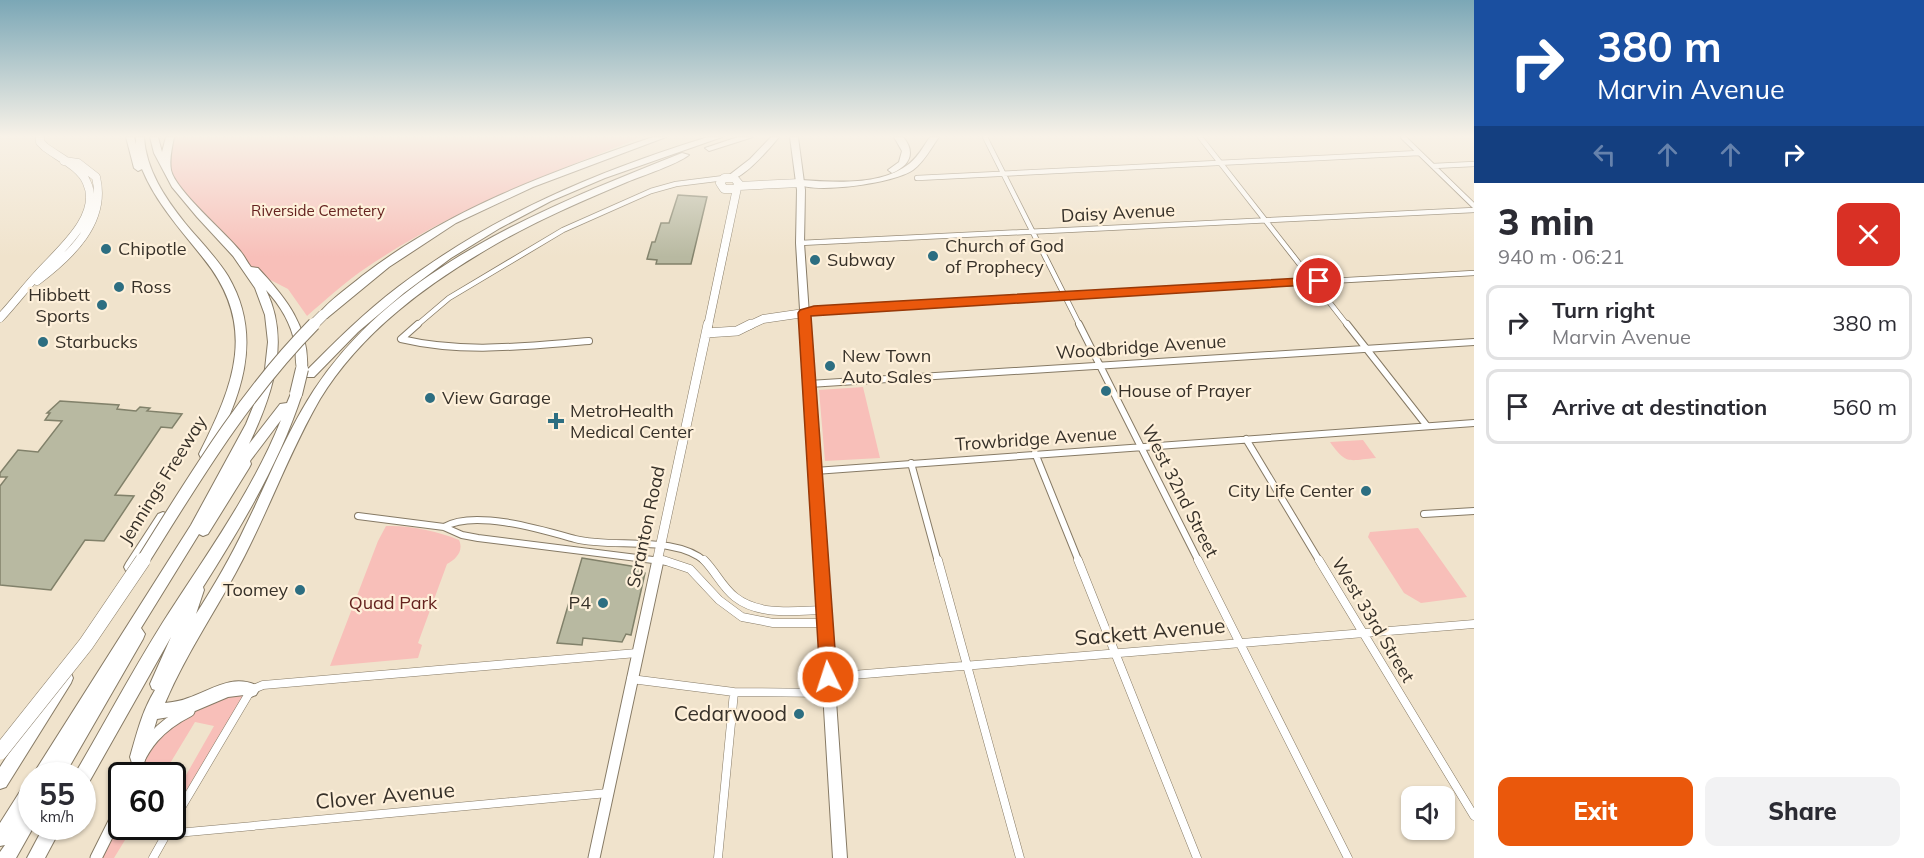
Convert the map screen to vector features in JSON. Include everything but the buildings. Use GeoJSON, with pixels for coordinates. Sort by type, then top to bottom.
{"type":"FeatureCollection","features":[{"type":"Feature","properties":{"kind":"highway"},"geometry":{"type":"LineString","coordinates":[[144,177],[171,211]]}},
{"type":"Feature","properties":{"kind":"highway","name":"Jennings Freeway"},"geometry":{"type":"LineString","coordinates":[[0,762],[105,612],[206,453],[228,409],[238,379],[241,333],[234,300],[218,270],[171,211],[151,177]]}},
{"type":"Feature","properties":{"kind":"highway"},"geometry":{"type":"LineString","coordinates":[[170,177],[290,312],[300,339],[306,371]]}},
{"type":"Feature","properties":{"kind":"highway"},"geometry":{"type":"LineString","coordinates":[[0,782],[105,612],[247,403],[287,352],[323,315],[390,262],[456,220],[553,177]]}},
{"type":"Feature","properties":{"kind":"highway"},"geometry":{"type":"LineString","coordinates":[[390,262],[447,229],[570,177]]}},
{"type":"Feature","properties":{"kind":"highway"},"geometry":{"type":"LineString","coordinates":[[91,762],[181,606],[198,584],[247,499],[306,371],[403,286],[472,239],[557,195],[602,177]]}},
{"type":"Feature","properties":{"kind":"highway"},"geometry":{"type":"LineString","coordinates":[[403,286],[468,248],[540,212],[622,177]]}},
{"type":"Feature","properties":{"kind":"highway"},"geometry":{"type":"LineString","coordinates":[[152,708],[189,636],[238,555],[308,410],[331,374],[356,344],[411,295],[483,249],[588,195],[632,177]]}},
{"type":"Feature","properties":{"kind":"highway"},"geometry":{"type":"LineString","coordinates":[[800,183],[838,177]]}},
{"type":"Feature","properties":{"kind":"highway"},"geometry":{"type":"LineString","coordinates":[[800,183],[819,185],[887,177]]}},
{"type":"Feature","properties":{"kind":"highway"},"geometry":{"type":"LineString","coordinates":[[48,762],[197,525],[253,424],[271,367],[273,341],[270,313],[264,296],[251,274],[240,262],[238,255]]}},
{"type":"Feature","properties":{"kind":"highway"},"geometry":{"type":"LineString","coordinates":[[197,525],[256,442],[286,412]]}},
{"type":"Feature","properties":{"kind":"highway"},"geometry":{"type":"LineString","coordinates":[[63,762],[136,638],[254,452],[256,442]]}},
{"type":"Feature","properties":{"kind":"highway"},"geometry":{"type":"LineString","coordinates":[[138,757],[152,708],[152,698],[162,669],[192,607],[198,584]]}},
{"type":"Feature","properties":{"kind":"highway"},"geometry":{"type":"LineString","coordinates":[[0,742],[105,612]]}},
{"type":"Feature","properties":{"kind":"highway"},"geometry":{"type":"LineString","coordinates":[[0,752],[105,612]]}},
{"type":"Feature","properties":{"kind":"highway"},"geometry":{"type":"LineString","coordinates":[[152,708],[189,706],[229,690],[245,687],[250,690]]}},
{"type":"Feature","properties":{"kind":"highway"},"geometry":{"type":"LineString","coordinates":[[0,838],[18,810]]}},
{"type":"Feature","properties":{"kind":"highway"},"geometry":{"type":"LineString","coordinates":[[6,858],[18,839]]}},
{"type":"Feature","properties":{"kind":"highway"},"geometry":{"type":"LineString","coordinates":[[36,858],[46,840]]}},
{"type":"Feature","properties":{"kind":"main road"},"geometry":{"type":"LineString","coordinates":[[733,182],[738,177]]}},
{"type":"Feature","properties":{"kind":"main road"},"geometry":{"type":"LineString","coordinates":[[799,177],[804,313],[840,858]]}},
{"type":"Feature","properties":{"kind":"street"},"geometry":{"type":"LineString","coordinates":[[0,318],[77,230],[86,212],[89,198],[88,185],[83,177]]}},
{"type":"Feature","properties":{"kind":"street"},"geometry":{"type":"LineString","coordinates":[[916,178],[937,177]]}},
{"type":"Feature","properties":{"kind":"street","name":"West 32nd Street"},"geometry":{"type":"LineString","coordinates":[[1005,177],[1034,231],[1139,447],[1241,642],[1348,858]]}},
{"type":"Feature","properties":{"kind":"street"},"geometry":{"type":"LineString","coordinates":[[1232,177],[1427,426]]}},
{"type":"Feature","properties":{"kind":"street"},"geometry":{"type":"LineString","coordinates":[[1444,177],[1474,208]]}},
{"type":"Feature","properties":{"kind":"street"},"geometry":{"type":"LineString","coordinates":[[733,182],[720,183],[733,203]]}},
{"type":"Feature","properties":{"kind":"street"},"geometry":{"type":"LineString","coordinates":[[688,183],[708,184],[723,188],[733,182]]}},
{"type":"Feature","properties":{"kind":"street","name":"Scranton Road"},"geometry":{"type":"LineString","coordinates":[[594,858],[733,203],[733,182]]}},
{"type":"Feature","properties":{"kind":"street"},"geometry":{"type":"LineString","coordinates":[[589,341],[458,349],[424,346],[400,339],[449,298],[563,230],[651,191],[688,183],[800,183]]}},
{"type":"Feature","properties":{"kind":"street","name":"Daisy Avenue"},"geometry":{"type":"LineString","coordinates":[[800,243],[1474,208]]}},
{"type":"Feature","properties":{"kind":"street"},"geometry":{"type":"LineString","coordinates":[[706,333],[736,330],[762,319],[814,310],[1474,273]]}},
{"type":"Feature","properties":{"kind":"street","name":"Woodbridge Avenue"},"geometry":{"type":"LineString","coordinates":[[810,384],[1474,342]]}},
{"type":"Feature","properties":{"kind":"street","name":"Trowbridge Avenue"},"geometry":{"type":"LineString","coordinates":[[815,471],[1035,453],[1474,423]]}},
{"type":"Feature","properties":{"kind":"street","name":"West 33rd Street"},"geometry":{"type":"LineString","coordinates":[[1246,439],[1474,816]]}},
{"type":"Feature","properties":{"kind":"street"},"geometry":{"type":"LineString","coordinates":[[1035,453],[1197,858]]}},
{"type":"Feature","properties":{"kind":"street"},"geometry":{"type":"LineString","coordinates":[[911,463],[1020,858]]}},
{"type":"Feature","properties":{"kind":"street"},"geometry":{"type":"LineString","coordinates":[[1424,514],[1474,511]]}},
{"type":"Feature","properties":{"kind":"street"},"geometry":{"type":"LineString","coordinates":[[357,516],[444,527],[462,535],[657,559],[690,569],[730,610],[742,618],[754,621],[824,617]]}},
{"type":"Feature","properties":{"kind":"street"},"geometry":{"type":"LineString","coordinates":[[444,527],[459,520],[566,533],[575,539],[680,550],[700,557],[735,598],[748,606],[824,617]]}},
{"type":"Feature","properties":{"kind":"street"},"geometry":{"type":"LineString","coordinates":[[572,549],[575,539]]}},
{"type":"Feature","properties":{"kind":"street"},"geometry":{"type":"LineString","coordinates":[[602,554],[604,542]]}},
{"type":"Feature","properties":{"kind":"street"},"geometry":{"type":"LineString","coordinates":[[754,621],[757,609]]}},
{"type":"Feature","properties":{"kind":"street","name":"Sackett Avenue"},"geometry":{"type":"LineString","coordinates":[[828,677],[1474,624]]}},
{"type":"Feature","properties":{"kind":"street"},"geometry":{"type":"LineString","coordinates":[[136,762],[157,730],[170,720],[209,703],[263,685],[637,653]]}},
{"type":"Feature","properties":{"kind":"street"},"geometry":{"type":"LineString","coordinates":[[631,680],[734,692],[830,693]]}},
{"type":"Feature","properties":{"kind":"street"},"geometry":{"type":"LineString","coordinates":[[186,800],[250,690]]}},
{"type":"Feature","properties":{"kind":"street"},"geometry":{"type":"LineString","coordinates":[[718,858],[734,692]]}},
{"type":"Feature","properties":{"kind":"street","name":"Clover Avenue"},"geometry":{"type":"LineString","coordinates":[[186,827],[608,793]]}},
{"type":"Feature","properties":{"kind":"street"},"geometry":{"type":"LineString","coordinates":[[96,858],[108,834]]}},
{"type":"Feature","properties":{"kind":"street"},"geometry":{"type":"LineString","coordinates":[[153,858],[163,840]]}},
{"type":"Feature","properties":{"kind":"green space","name":"Riverside Cemetery"},"geometry":{"type":"Polygon","coordinates":[[[170,177],[543,177],[462,213],[393,251],[360,272],[307,316],[288,289],[257,273],[238,255],[170,177]]]}},
{"type":"Feature","properties":{"kind":"green space"},"geometry":{"type":"Polygon","coordinates":[[[863,387],[880,458],[825,461],[819,390],[863,387]]]}},
{"type":"Feature","properties":{"kind":"green space"},"geometry":{"type":"Polygon","coordinates":[[[1363,440],[1376,458],[1349,460],[1341,455],[1330,442],[1363,440]]]}},
{"type":"Feature","properties":{"kind":"green space","name":"Quad Park"},"geometry":{"type":"Polygon","coordinates":[[[386,526],[404,526],[433,531],[459,540],[460,544],[458,554],[447,564],[418,643],[422,645],[418,658],[330,666],[378,541],[386,526]]]}},
{"type":"Feature","properties":{"kind":"green space"},"geometry":{"type":"Polygon","coordinates":[[[1418,528],[1467,597],[1421,603],[1404,593],[1368,537],[1370,532],[1418,528]]]}},
{"type":"Feature","properties":{"kind":"green space"},"geometry":{"type":"Polygon","coordinates":[[[253,686],[186,801],[186,775],[214,726],[195,722],[171,762],[143,762],[159,731],[174,710],[193,696],[214,690],[253,686]]]}},
{"type":"Feature","properties":{"kind":"green space"},"geometry":{"type":"Polygon","coordinates":[[[108,833],[108,840],[125,840],[114,858],[96,858],[108,833]]]}},
{"type":"Feature","properties":{"kind":"place","name":"Chipotle"},"geometry":{"type":"Point","coordinates":[106,249]}},
{"type":"Feature","properties":{"kind":"place","name":"Church of God of Prophecy"},"geometry":{"type":"Point","coordinates":[933,256]}},
{"type":"Feature","properties":{"kind":"place","name":"Subway"},"geometry":{"type":"Point","coordinates":[815,260]}},
{"type":"Feature","properties":{"kind":"place","name":"Ross"},"geometry":{"type":"Point","coordinates":[119,287]}},
{"type":"Feature","properties":{"kind":"place","name":"Hibbett Sports"},"geometry":{"type":"Point","coordinates":[102,305]}},
{"type":"Feature","properties":{"kind":"place","name":"Starbucks"},"geometry":{"type":"Point","coordinates":[43,342]}},
{"type":"Feature","properties":{"kind":"place","name":"New Town Auto Sales"},"geometry":{"type":"Point","coordinates":[830,366]}},
{"type":"Feature","properties":{"kind":"place","name":"House of Prayer"},"geometry":{"type":"Point","coordinates":[1106,391]}},
{"type":"Feature","properties":{"kind":"place","name":"View Garage"},"geometry":{"type":"Point","coordinates":[430,398]}},
{"type":"Feature","properties":{"kind":"place","name":"MetroHealth Medical Center"},"geometry":{"type":"Point","coordinates":[556,421]}},
{"type":"Feature","properties":{"kind":"place","name":"City Life Center"},"geometry":{"type":"Point","coordinates":[1366,491]}},
{"type":"Feature","properties":{"kind":"place","name":"Toomey"},"geometry":{"type":"Point","coordinates":[300,590]}},
{"type":"Feature","properties":{"kind":"place","name":"P4"},"geometry":{"type":"Point","coordinates":[603,603]}},
{"type":"Feature","properties":{"kind":"place","name":"Cedarwood"},"geometry":{"type":"Point","coordinates":[799,714]}},
{"type":"Feature","properties":{"kind":"route"},"geometry":{"type":"LineString","coordinates":[[828,677],[804,313],[814,310],[1319,281]]}}]}
